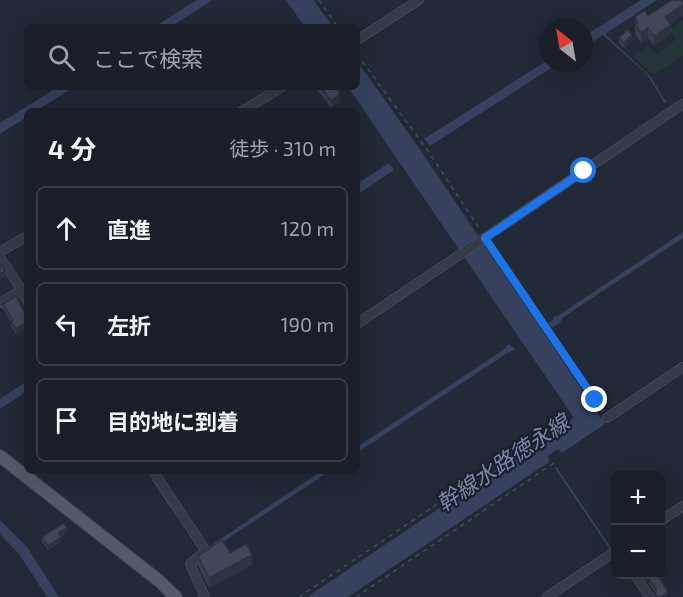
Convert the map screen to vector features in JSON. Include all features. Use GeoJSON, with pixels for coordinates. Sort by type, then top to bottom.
{"type":"FeatureCollection","features":[{"type":"Feature","properties":{"kind":"main road"},"geometry":{"type":"LineString","coordinates":[[0,456],[158,580],[176,597]]}},
{"type":"Feature","properties":{"kind":"street"},"geometry":{"type":"LineString","coordinates":[[360,38],[419,0]]}},
{"type":"Feature","properties":{"kind":"street"},"geometry":{"type":"LineString","coordinates":[[247,108],[277,90]]}},
{"type":"Feature","properties":{"kind":"street"},"geometry":{"type":"LineString","coordinates":[[360,322],[683,104]]}},
{"type":"Feature","properties":{"kind":"street"},"geometry":{"type":"LineString","coordinates":[[24,238],[1,251],[24,292]]}},
{"type":"Feature","properties":{"kind":"street"},"geometry":{"type":"LineString","coordinates":[[0,303],[24,294]]}},
{"type":"Feature","properties":{"kind":"street"},"geometry":{"type":"LineString","coordinates":[[607,418],[683,367]]}},
{"type":"Feature","properties":{"kind":"street"},"geometry":{"type":"LineString","coordinates":[[155,474],[207,551],[190,564],[205,597]]}},
{"type":"Feature","properties":{"kind":"street"},"geometry":{"type":"LineString","coordinates":[[665,518],[683,506]]}},
{"type":"Feature","properties":{"kind":"street"},"geometry":{"type":"LineString","coordinates":[[547,597],[611,554]]}},
{"type":"Feature","properties":{"kind":"street"},"geometry":{"type":"LineString","coordinates":[[637,579],[650,597]]}},
{"type":"Feature","properties":{"kind":"path"},"geometry":{"type":"LineString","coordinates":[[319,0],[336,24]]}},
{"type":"Feature","properties":{"kind":"path"},"geometry":{"type":"LineString","coordinates":[[360,58],[428,151],[481,240],[607,418]]}},
{"type":"Feature","properties":{"kind":"path"},"geometry":{"type":"LineString","coordinates":[[299,597],[540,435]]}},
{"type":"Feature","properties":{"kind":"path"},"geometry":{"type":"LineString","coordinates":[[356,597],[557,461]]}},
{"type":"Feature","properties":{"kind":"shaded area"},"geometry":{"type":"Polygon","coordinates":[[[683,20],[683,56],[653,75],[633,56],[648,46],[658,53],[675,40],[669,29],[683,20]]]}},
{"type":"Feature","properties":{"kind":"water"},"geometry":{"type":"Polygon","coordinates":[[[197,0],[213,0],[175,24],[159,24],[197,0]]]}},
{"type":"Feature","properties":{"kind":"water"},"geometry":{"type":"Polygon","coordinates":[[[286,0],[313,0],[331,24],[303,24],[286,0]]]}},
{"type":"Feature","properties":{"kind":"water"},"geometry":{"type":"Polygon","coordinates":[[[641,0],[657,0],[605,34],[650,76],[603,35],[593,41],[593,30],[641,0]]]}},
{"type":"Feature","properties":{"kind":"water"},"geometry":{"type":"Polygon","coordinates":[[[360,65],[419,148],[605,424],[562,453],[558,449],[548,456],[549,462],[348,597],[307,597],[538,442],[541,446],[552,439],[550,435],[574,418],[350,90],[360,90],[360,65]]]}},
{"type":"Feature","properties":{"kind":"water"},"geometry":{"type":"Polygon","coordinates":[[[539,66],[539,72],[545,72],[430,146],[424,139],[539,66]]]}},
{"type":"Feature","properties":{"kind":"water"},"geometry":{"type":"Polygon","coordinates":[[[53,90],[69,90],[41,108],[24,108],[53,90]]]}},
{"type":"Feature","properties":{"kind":"water"},"geometry":{"type":"Polygon","coordinates":[[[24,108],[24,119],[0,134],[0,123],[24,108]]]}},
{"type":"Feature","properties":{"kind":"water"},"geometry":{"type":"Polygon","coordinates":[[[389,163],[394,170],[360,193],[360,182],[389,163]]]}},
{"type":"Feature","properties":{"kind":"water"},"geometry":{"type":"Polygon","coordinates":[[[683,232],[683,238],[562,318],[560,323],[552,328],[548,323],[554,319],[553,317],[683,232]]]}},
{"type":"Feature","properties":{"kind":"water"},"geometry":{"type":"Polygon","coordinates":[[[509,344],[515,349],[360,451],[360,445],[509,344]]]}},
{"type":"Feature","properties":{"kind":"water"},"geometry":{"type":"Polygon","coordinates":[[[24,383],[24,393],[0,409],[0,399],[24,383]]]}},
{"type":"Feature","properties":{"kind":"water"},"geometry":{"type":"Polygon","coordinates":[[[317,474],[325,474],[212,549],[210,546],[317,474]]]}},
{"type":"Feature","properties":{"kind":"water"},"geometry":{"type":"Polygon","coordinates":[[[0,520],[27,547],[59,597],[47,597],[19,554],[0,534],[0,520]]]}},
{"type":"Feature","properties":{"kind":"building"},"geometry":{"type":"Polygon","coordinates":[[[672,0],[683,0],[683,5],[665,17],[671,25],[654,36],[648,28],[641,33],[635,24],[638,22],[635,17],[645,10],[648,16],[672,0]]]}},
{"type":"Feature","properties":{"kind":"building"},"geometry":{"type":"Polygon","coordinates":[[[627,30],[632,35],[624,43],[619,38],[627,30]]]}},
{"type":"Feature","properties":{"kind":"building"},"geometry":{"type":"Polygon","coordinates":[[[323,90],[337,90],[340,94],[331,101],[323,90]]]}},
{"type":"Feature","properties":{"kind":"building"},"geometry":{"type":"Polygon","coordinates":[[[0,264],[5,271],[0,274],[0,264]]]}},
{"type":"Feature","properties":{"kind":"building"},"geometry":{"type":"Polygon","coordinates":[[[16,296],[24,311],[24,324],[16,329],[3,304],[16,296]]]}},
{"type":"Feature","properties":{"kind":"building"},"geometry":{"type":"Polygon","coordinates":[[[64,523],[67,528],[58,533],[61,537],[48,546],[42,537],[64,523]]]}},
{"type":"Feature","properties":{"kind":"building"},"geometry":{"type":"Polygon","coordinates":[[[222,540],[230,553],[246,544],[252,555],[209,578],[198,556],[222,540]]]}},
{"type":"Feature","properties":{"kind":"building"},"geometry":{"type":"Polygon","coordinates":[[[649,579],[660,579],[668,592],[658,597],[656,588],[649,579]]]}},
{"type":"Feature","properties":{"kind":"waterway"},"geometry":{"type":"LineString","coordinates":[[649,76],[665,102]]}},
{"type":"Feature","properties":{"kind":"waterway"},"geometry":{"type":"LineString","coordinates":[[20,297],[24,304]]}},
{"type":"Feature","properties":{"kind":"waterway"},"geometry":{"type":"LineString","coordinates":[[556,468],[610,548]]}},
{"type":"Feature","properties":{"kind":"waterway"},"geometry":{"type":"LineString","coordinates":[[153,480],[171,507]]}},
{"type":"Feature","properties":{"kind":"route"},"geometry":{"type":"LineString","coordinates":[[584,171],[485,238],[595,400]]}},
{"type":"Feature","properties":{"kind":"water label","name":"幹線水路徳永線"},"geometry":{"type":"Point","coordinates":[502,462]}}]}
